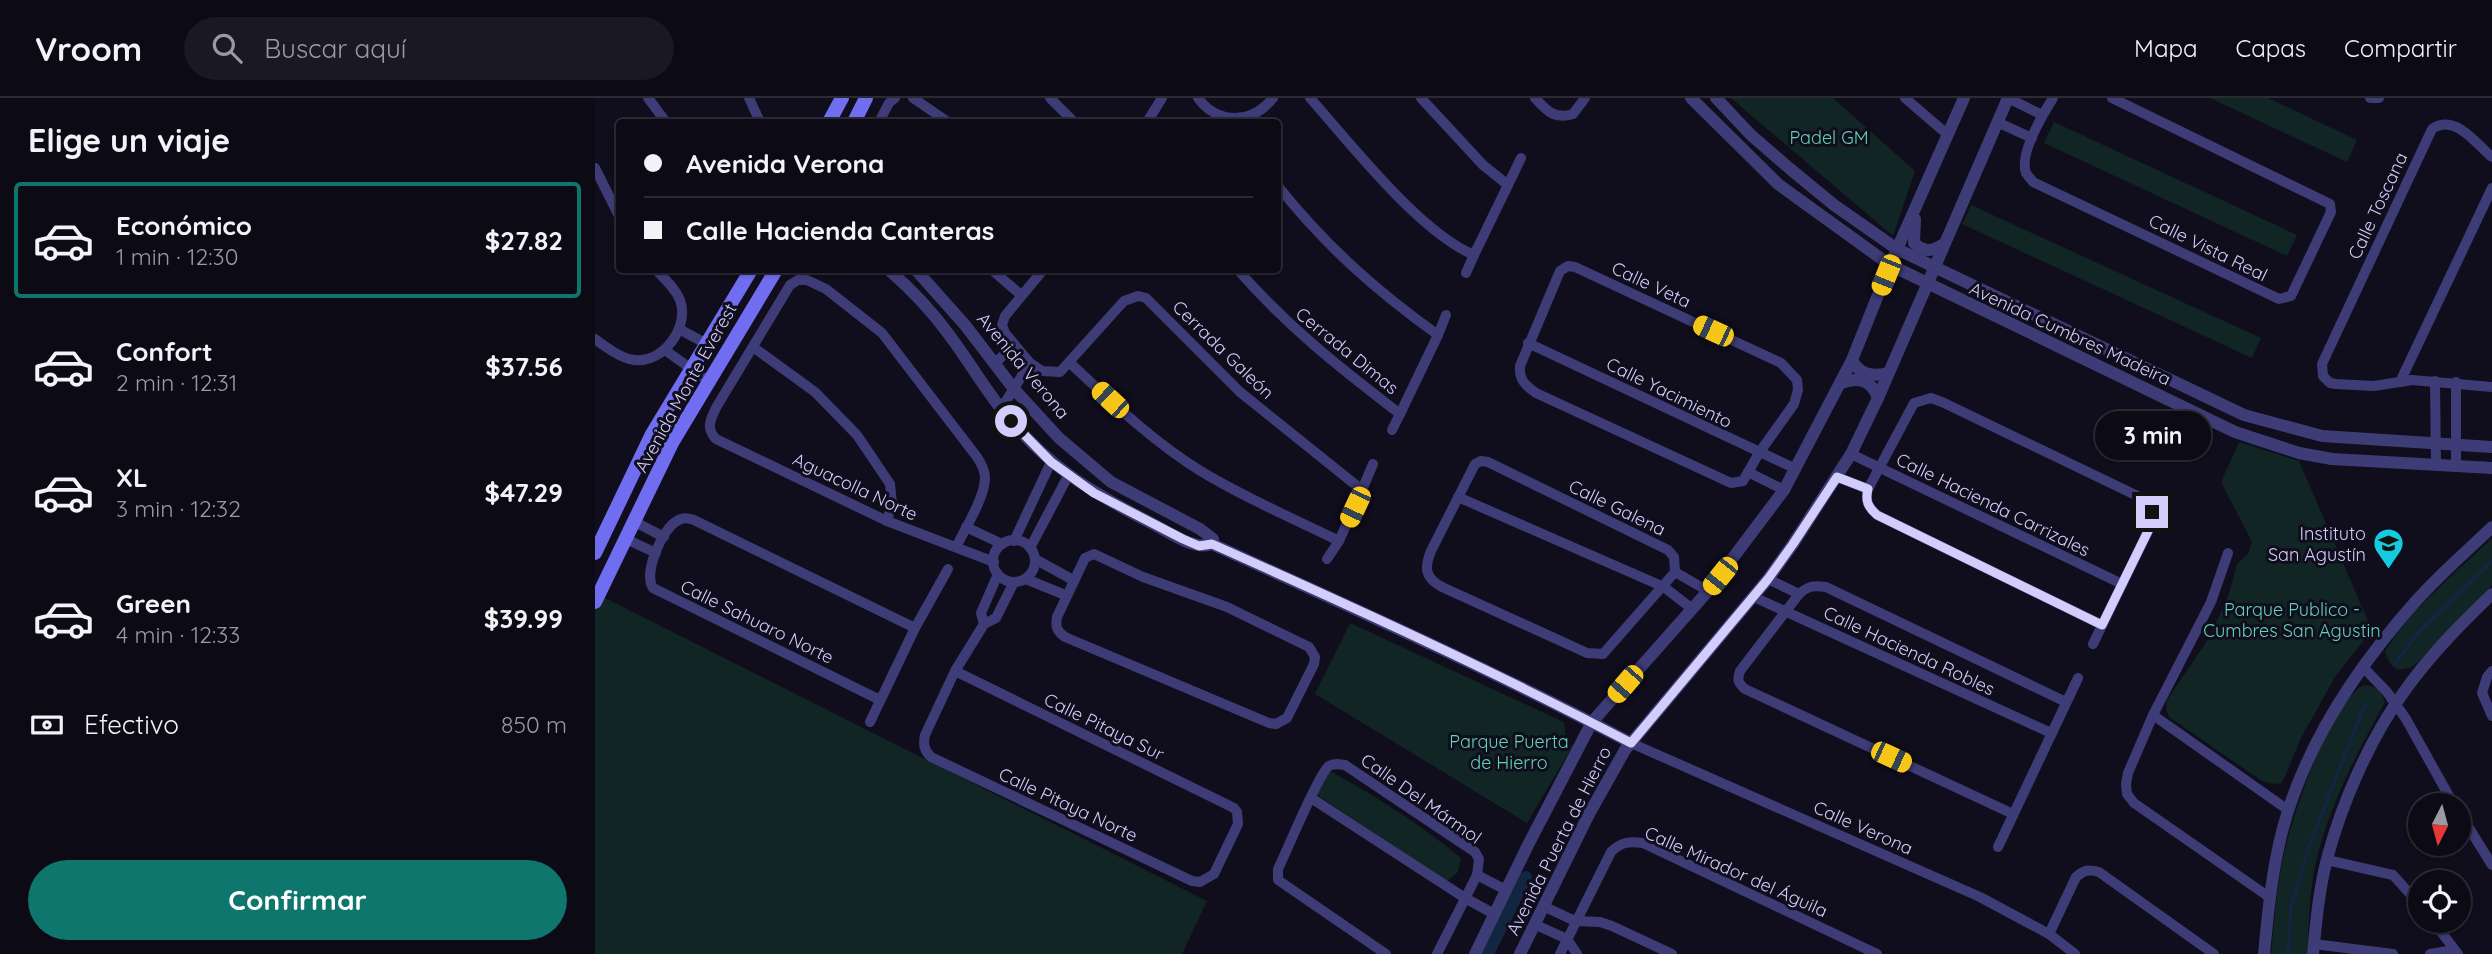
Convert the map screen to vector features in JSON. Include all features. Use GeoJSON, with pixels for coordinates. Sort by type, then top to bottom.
{"type":"FeatureCollection","features":[{"type":"Feature","properties":{"kind":"main road"},"geometry":{"type":"LineString","coordinates":[[832,118],[842,98]]}},
{"type":"Feature","properties":{"kind":"main road"},"geometry":{"type":"LineString","coordinates":[[854,119],[866,98]]}},
{"type":"Feature","properties":{"kind":"main road","name":"Avenida Monte Everest"},"geometry":{"type":"LineString","coordinates":[[595,602],[673,443],[774,273]]}},
{"type":"Feature","properties":{"kind":"main road"},"geometry":{"type":"LineString","coordinates":[[748,274],[763,291]]}},
{"type":"Feature","properties":{"kind":"main road","name":"Avenida Monte Everest"},"geometry":{"type":"LineString","coordinates":[[595,553],[652,434],[748,274]]}},
{"type":"Feature","properties":{"kind":"main road"},"geometry":{"type":"LineString","coordinates":[[607,529],[627,539]]}},
{"type":"Feature","properties":{"kind":"street"},"geometry":{"type":"LineString","coordinates":[[648,98],[664,119]]}},
{"type":"Feature","properties":{"kind":"street"},"geometry":{"type":"LineString","coordinates":[[748,98],[758,119]]}},
{"type":"Feature","properties":{"kind":"street"},"geometry":{"type":"LineString","coordinates":[[881,119],[889,103],[895,98]]}},
{"type":"Feature","properties":{"kind":"street"},"geometry":{"type":"LineString","coordinates":[[913,98],[944,119]]}},
{"type":"Feature","properties":{"kind":"street"},"geometry":{"type":"LineString","coordinates":[[1050,98],[1071,119]]}},
{"type":"Feature","properties":{"kind":"street"},"geometry":{"type":"LineString","coordinates":[[1149,119],[1161,98]]}},
{"type":"Feature","properties":{"kind":"street"},"geometry":{"type":"LineString","coordinates":[[1198,98],[1208,109],[1226,119]]}},
{"type":"Feature","properties":{"kind":"street"},"geometry":{"type":"LineString","coordinates":[[1255,119],[1273,98]]}},
{"type":"Feature","properties":{"kind":"street"},"geometry":{"type":"LineString","coordinates":[[1310,98],[1390,188],[1457,248],[1474,255]]}},
{"type":"Feature","properties":{"kind":"street"},"geometry":{"type":"LineString","coordinates":[[1421,98],[1483,165],[1509,185]]}},
{"type":"Feature","properties":{"kind":"street"},"geometry":{"type":"LineString","coordinates":[[1535,98],[1554,115],[1566,116],[1573,114],[1585,98]]}},
{"type":"Feature","properties":{"kind":"street","name":"Avenida Cumbres Madeira"},"geometry":{"type":"LineString","coordinates":[[1691,98],[1778,184],[1889,265],[2235,432],[2299,453],[2332,459],[2492,468]]}},
{"type":"Feature","properties":{"kind":"street","name":"Avenida Cumbres Madeira"},"geometry":{"type":"LineString","coordinates":[[1716,98],[1751,135],[1789,168],[1834,205],[1897,249],[2244,415],[2322,436],[2492,447]]}},
{"type":"Feature","properties":{"kind":"street"},"geometry":{"type":"LineString","coordinates":[[1905,98],[1948,135]]}},
{"type":"Feature","properties":{"kind":"street","name":"Avenida Puerta de Hierro"},"geometry":{"type":"LineString","coordinates":[[1475,954],[1592,722],[1708,591],[1784,490],[1796,469],[1852,360],[1889,265],[1964,98]]}},
{"type":"Feature","properties":{"kind":"street"},"geometry":{"type":"LineString","coordinates":[[2008,98],[2042,115]]}},
{"type":"Feature","properties":{"kind":"street","name":"Avenida Puerta de Hierro"},"geometry":{"type":"LineString","coordinates":[[1520,954],[1589,814],[1631,743],[1768,579],[1851,454],[1878,398],[1942,245],[2008,98]]}},
{"type":"Feature","properties":{"kind":"street","name":"Calle Vista Real"},"geometry":{"type":"LineString","coordinates":[[2053,98],[2042,115],[2025,159],[2026,173],[2033,182],[2279,299],[2291,296],[2331,212],[2330,204],[2112,98]]}},
{"type":"Feature","properties":{"kind":"street"},"geometry":{"type":"LineString","coordinates":[[2370,98],[2379,98]]}},
{"type":"Feature","properties":{"kind":"street"},"geometry":{"type":"LineString","coordinates":[[1997,122],[2032,138]]}},
{"type":"Feature","properties":{"kind":"street","name":"Calle Toscana"},"geometry":{"type":"LineString","coordinates":[[2400,382],[2374,386],[2330,383],[2321,372],[2322,363],[2432,129],[2444,124],[2456,125],[2492,157]]}},
{"type":"Feature","properties":{"kind":"street"},"geometry":{"type":"LineString","coordinates":[[1466,273],[1521,159]]}},
{"type":"Feature","properties":{"kind":"street"},"geometry":{"type":"LineString","coordinates":[[595,168],[616,210]]}},
{"type":"Feature","properties":{"kind":"street"},"geometry":{"type":"LineString","coordinates":[[2492,188],[2400,382],[2435,381],[2489,386],[2492,374]]}},
{"type":"Feature","properties":{"kind":"street"},"geometry":{"type":"LineString","coordinates":[[1281,190],[1355,269],[1388,299],[1438,335]]}},
{"type":"Feature","properties":{"kind":"street"},"geometry":{"type":"LineString","coordinates":[[1918,201],[1913,231],[1914,243],[1926,251],[1942,245]]}},
{"type":"Feature","properties":{"kind":"street","name":"Calle Veta"},"geometry":{"type":"LineString","coordinates":[[1568,266],[1575,267],[1781,363],[1797,380],[1798,390],[1794,404],[1759,453],[1743,481],[1731,484],[1526,386],[1519,376],[1520,366],[1560,271],[1568,266]]}},
{"type":"Feature","properties":{"kind":"street"},"geometry":{"type":"LineString","coordinates":[[595,339],[633,360],[665,350],[679,328],[681,302],[674,289],[659,273]]}},
{"type":"Feature","properties":{"kind":"street","name":"Avenida Verona"},"geometry":{"type":"LineString","coordinates":[[892,273],[924,303],[1001,409],[1051,462],[1094,493],[1183,539],[1199,546],[1212,544],[1397,627],[1551,700],[1631,743]]}},
{"type":"Feature","properties":{"kind":"street","name":"Avenida Verona"},"geometry":{"type":"LineString","coordinates":[[919,273],[937,290],[1014,389],[1059,438],[1111,482],[1200,529],[1209,535],[1213,540],[1212,544]]}},
{"type":"Feature","properties":{"kind":"street"},"geometry":{"type":"LineString","coordinates":[[995,273],[1021,295]]}},
{"type":"Feature","properties":{"kind":"street"},"geometry":{"type":"LineString","coordinates":[[1040,273],[1005,316],[1003,325],[1005,333],[1030,363],[1042,371],[1052,373],[1060,372],[1070,363],[1130,418],[1199,470],[1245,496],[1339,541]]}},
{"type":"Feature","properties":{"kind":"street","name":"Cerrada Dimas"},"geometry":{"type":"LineString","coordinates":[[1241,273],[1283,319],[1313,346],[1400,414],[1446,315]]}},
{"type":"Feature","properties":{"kind":"street"},"geometry":{"type":"LineString","coordinates":[[887,520],[892,504],[890,484],[857,435],[815,392],[753,346],[790,285],[798,280],[807,280],[826,289],[882,333],[977,457],[985,477],[983,488],[956,547]]}},
{"type":"Feature","properties":{"kind":"street","name":"Cerrada Galeón"},"geometry":{"type":"LineString","coordinates":[[1070,363],[1124,301],[1137,296],[1146,298],[1240,392],[1362,490]]}},
{"type":"Feature","properties":{"kind":"street"},"geometry":{"type":"LineString","coordinates":[[679,328],[705,344]]}},
{"type":"Feature","properties":{"kind":"street","name":"Calle Yacimiento"},"geometry":{"type":"LineString","coordinates":[[1528,343],[1796,469]]}},
{"type":"Feature","properties":{"kind":"street"},"geometry":{"type":"LineString","coordinates":[[994,364],[1014,345]]}},
{"type":"Feature","properties":{"kind":"street","name":"Aguacolla Norte"},"geometry":{"type":"LineString","coordinates":[[753,346],[710,421],[709,429],[716,439],[887,520],[993,562]]}},
{"type":"Feature","properties":{"kind":"street"},"geometry":{"type":"LineString","coordinates":[[665,350],[708,381]]}},
{"type":"Feature","properties":{"kind":"street"},"geometry":{"type":"LineString","coordinates":[[1852,360],[1865,374],[1888,373]]}},
{"type":"Feature","properties":{"kind":"street"},"geometry":{"type":"LineString","coordinates":[[1001,409],[1030,363]]}},
{"type":"Feature","properties":{"kind":"street"},"geometry":{"type":"LineString","coordinates":[[1841,383],[1852,379],[1863,380],[1874,389],[1878,398]]}},
{"type":"Feature","properties":{"kind":"street"},"geometry":{"type":"LineString","coordinates":[[2435,381],[2436,465]]}},
{"type":"Feature","properties":{"kind":"street"},"geometry":{"type":"LineString","coordinates":[[2456,382],[2456,466]]}},
{"type":"Feature","properties":{"kind":"street"},"geometry":{"type":"LineString","coordinates":[[2093,644],[2152,523],[2148,501],[1941,402],[1931,398],[1914,403],[1868,489],[1868,504],[1877,515],[2102,625]]}},
{"type":"Feature","properties":{"kind":"street"},"geometry":{"type":"LineString","coordinates":[[1392,430],[1400,414]]}},
{"type":"Feature","properties":{"kind":"street","name":"Calle Hacienda Carrizales"},"geometry":{"type":"LineString","coordinates":[[1851,454],[2122,584]]}},
{"type":"Feature","properties":{"kind":"street","name":"Calle Galena"},"geometry":{"type":"LineString","coordinates":[[1481,461],[1488,462],[1668,550],[1674,556],[1675,572],[1603,654],[1587,653],[1432,582],[1426,572],[1426,563],[1475,464],[1481,461]]}},
{"type":"Feature","properties":{"kind":"street"},"geometry":{"type":"LineString","coordinates":[[1014,541],[1051,462]]}},
{"type":"Feature","properties":{"kind":"street"},"geometry":{"type":"LineString","coordinates":[[1327,559],[1339,541],[1373,464]]}},
{"type":"Feature","properties":{"kind":"street"},"geometry":{"type":"LineString","coordinates":[[1748,472],[1784,490]]}},
{"type":"Feature","properties":{"kind":"street"},"geometry":{"type":"LineString","coordinates":[[1030,548],[1068,476]]}},
{"type":"Feature","properties":{"kind":"street"},"geometry":{"type":"LineString","coordinates":[[1837,477],[1868,489]]}},
{"type":"Feature","properties":{"kind":"street"},"geometry":{"type":"LineString","coordinates":[[1458,497],[1664,587],[1691,608]]}},
{"type":"Feature","properties":{"kind":"street"},"geometry":{"type":"LineString","coordinates":[[660,545],[676,521],[694,520],[915,628]]}},
{"type":"Feature","properties":{"kind":"street"},"geometry":{"type":"LineString","coordinates":[[635,522],[660,545]]}},
{"type":"Feature","properties":{"kind":"street"},"geometry":{"type":"LineString","coordinates":[[966,527],[1002,544]]}},
{"type":"Feature","properties":{"kind":"street"},"geometry":{"type":"LineString","coordinates":[[2264,954],[2269,897],[2288,810],[2322,732],[2363,667],[2418,599],[2492,527]]}},
{"type":"Feature","properties":{"kind":"street"},"geometry":{"type":"LineString","coordinates":[[627,539],[660,545]]}},
{"type":"Feature","properties":{"kind":"street"},"geometry":{"type":"LineString","coordinates":[[1026,579],[1033,570],[1035,559],[1030,548],[1014,541],[1002,544],[997,549],[993,562],[1002,578],[1014,582],[1026,579],[1065,595]]}},
{"type":"Feature","properties":{"kind":"street","name":"Calle Sahuaro Norte"},"geometry":{"type":"LineString","coordinates":[[660,545],[649,578],[653,588],[880,700]]}},
{"type":"Feature","properties":{"kind":"street"},"geometry":{"type":"LineString","coordinates":[[2228,553],[2211,602],[2153,715],[2128,773],[2127,794],[2134,803],[2269,897]]}},
{"type":"Feature","properties":{"kind":"street"},"geometry":{"type":"LineString","coordinates":[[1100,555],[1143,577],[1227,607],[1303,642],[1313,651],[1314,664],[1287,718],[1282,722],[1269,723],[1065,637],[1055,625],[1065,595],[1085,558],[1100,555]]}},
{"type":"Feature","properties":{"kind":"street"},"geometry":{"type":"LineString","coordinates":[[1035,559],[1073,580]]}},
{"type":"Feature","properties":{"kind":"street"},"geometry":{"type":"LineString","coordinates":[[870,722],[915,628],[948,569]]}},
{"type":"Feature","properties":{"kind":"street"},"geometry":{"type":"LineString","coordinates":[[1675,572],[1708,591]]}},
{"type":"Feature","properties":{"kind":"street"},"geometry":{"type":"LineString","coordinates":[[984,624],[981,613],[998,574]]}},
{"type":"Feature","properties":{"kind":"street"},"geometry":{"type":"LineString","coordinates":[[1768,579],[1799,594],[1740,671],[1739,684],[2013,814]]}},
{"type":"Feature","properties":{"kind":"street"},"geometry":{"type":"LineString","coordinates":[[955,671],[984,624],[996,618],[1014,582]]}},
{"type":"Feature","properties":{"kind":"street","name":"Calle Hacienda Robles"},"geometry":{"type":"LineString","coordinates":[[1799,594],[1807,587],[1826,587],[2066,702]]}},
{"type":"Feature","properties":{"kind":"street"},"geometry":{"type":"LineString","coordinates":[[2393,954],[2314,949],[2327,860],[2344,808],[2375,740],[2396,704],[2445,642],[2492,594]]}},
{"type":"Feature","properties":{"kind":"street","name":"Calle Hacienda Robles"},"geometry":{"type":"LineString","coordinates":[[1754,597],[2051,733]]}},
{"type":"Feature","properties":{"kind":"street"},"geometry":{"type":"LineString","coordinates":[[2363,667],[2396,704],[2447,793]]}},
{"type":"Feature","properties":{"kind":"street","name":"Calle Pitaya Norte"},"geometry":{"type":"LineString","coordinates":[[955,671],[923,744],[931,757],[1192,881],[1207,880]]}},
{"type":"Feature","properties":{"kind":"street","name":"Calle Pitaya Sur"},"geometry":{"type":"LineString","coordinates":[[955,671],[1230,805],[1237,812],[1238,824],[1213,874],[1207,880]]}},
{"type":"Feature","properties":{"kind":"street"},"geometry":{"type":"LineString","coordinates":[[2492,671],[2481,693],[2492,716]]}},
{"type":"Feature","properties":{"kind":"street"},"geometry":{"type":"LineString","coordinates":[[1997,847],[2078,678]]}},
{"type":"Feature","properties":{"kind":"street"},"geometry":{"type":"LineString","coordinates":[[2153,715],[2288,810]]}},
{"type":"Feature","properties":{"kind":"street","name":"Calle Verona"},"geometry":{"type":"LineString","coordinates":[[1631,743],[1980,897],[2049,934],[2075,954]]}},
{"type":"Feature","properties":{"kind":"street","name":"Calle Del Mármol"},"geometry":{"type":"LineString","coordinates":[[1386,954],[1278,880],[1278,869],[1327,768],[1332,765],[1345,765],[1475,852],[1479,859],[1477,875]]}},
{"type":"Feature","properties":{"kind":"street"},"geometry":{"type":"LineString","coordinates":[[1311,798],[1494,914]]}},
{"type":"Feature","properties":{"kind":"street"},"geometry":{"type":"LineString","coordinates":[[2471,831],[2492,865]]}},
{"type":"Feature","properties":{"kind":"street","name":"Calle Mirador del Águila"},"geometry":{"type":"LineString","coordinates":[[1560,954],[1611,852],[1619,844],[1629,841],[1643,843],[1877,954]]}},
{"type":"Feature","properties":{"kind":"street"},"geometry":{"type":"LineString","coordinates":[[2327,860],[2392,875],[2408,892]]}},
{"type":"Feature","properties":{"kind":"street"},"geometry":{"type":"LineString","coordinates":[[2049,934],[2076,877],[2083,871],[2090,870],[2099,872],[2214,954]]}},
{"type":"Feature","properties":{"kind":"street"},"geometry":{"type":"LineString","coordinates":[[1437,954],[1477,875],[1506,890]]}},
{"type":"Feature","properties":{"kind":"street"},"geometry":{"type":"LineString","coordinates":[[1543,906],[1575,921],[1600,922],[1612,926],[1672,954]]}},
{"type":"Feature","properties":{"kind":"street"},"geometry":{"type":"LineString","coordinates":[[1534,924],[1567,939],[1577,954]]}},
{"type":"Feature","properties":{"kind":"street"},"geometry":{"type":"LineString","coordinates":[[2442,933],[2456,952]]}},
{"type":"Feature","properties":{"kind":"street"},"geometry":{"type":"LineString","coordinates":[[2430,954],[2456,952]]}},
{"type":"Feature","properties":{"kind":"green space","name":"Padel GM"},"geometry":{"type":"Polygon","coordinates":[[[1731,98],[1833,98],[1915,171],[1893,236],[1731,98]]]}},
{"type":"Feature","properties":{"kind":"green space"},"geometry":{"type":"Polygon","coordinates":[[[2210,98],[2268,98],[2357,140],[2347,162],[2210,98]]]}},
{"type":"Feature","properties":{"kind":"green space"},"geometry":{"type":"Polygon","coordinates":[[[2054,122],[2297,235],[2287,256],[2044,143],[2054,122]]]}},
{"type":"Feature","properties":{"kind":"green space"},"geometry":{"type":"Polygon","coordinates":[[[1971,205],[2261,338],[2252,358],[1962,224],[1971,205]]]}},
{"type":"Feature","properties":{"kind":"green space","name":"Parque Publico - Cumbres San Agustin"},"geometry":{"type":"Polygon","coordinates":[[[2239,442],[2299,461],[2372,630],[2335,677],[2301,738],[2282,783],[2274,784],[2262,781],[2169,717],[2166,708],[2167,700],[2209,638],[2229,594],[2237,564],[2248,554],[2252,542],[2221,482],[2239,442]]]}},
{"type":"Feature","properties":{"kind":"green space"},"geometry":{"type":"Polygon","coordinates":[[[2492,538],[2492,585],[2416,664],[2397,670],[2389,662],[2385,652],[2395,636],[2434,592],[2492,538]]]}},
{"type":"Feature","properties":{"kind":"green space"},"geometry":{"type":"Polygon","coordinates":[[[601,596],[1207,901],[1182,954],[595,954],[595,609],[601,596]]]}},
{"type":"Feature","properties":{"kind":"green space","name":"Parque Puerta de Hierro"},"geometry":{"type":"Polygon","coordinates":[[[1350,623],[1564,722],[1566,738],[1572,747],[1527,823],[1315,694],[1350,623]]]}},
{"type":"Feature","properties":{"kind":"green space"},"geometry":{"type":"Polygon","coordinates":[[[2363,685],[2377,689],[2385,702],[2352,765],[2324,833],[2312,887],[2307,954],[2271,954],[2282,863],[2302,794],[2336,717],[2363,685]]]}},
{"type":"Feature","properties":{"kind":"green space"},"geometry":{"type":"Polygon","coordinates":[[[1332,772],[1366,791],[1446,846],[1461,858],[1458,872],[1447,881],[1320,797],[1316,791],[1323,775],[1332,772]]]}},
{"type":"Feature","properties":{"kind":"waterway"},"geometry":{"type":"LineString","coordinates":[[2394,665],[2417,634],[2492,561]]}},
{"type":"Feature","properties":{"kind":"waterway"},"geometry":{"type":"LineString","coordinates":[[2288,954],[2291,906],[2310,844],[2365,704]]}},
{"type":"Feature","properties":{"kind":"waterway"},"geometry":{"type":"LineString","coordinates":[[1488,954],[1526,877]]}},
{"type":"Feature","properties":{"kind":"place","name":"Instituto San Agustín"},"geometry":{"type":"Point","coordinates":[2389,571]}},
{"type":"Feature","properties":{"kind":"route"},"geometry":{"type":"LineString","coordinates":[[1011,421],[1068,476],[1138,516],[1199,546],[1212,544],[1397,627],[1551,700],[1631,743],[1768,579],[1837,477],[1868,489],[1868,504],[1877,515],[2102,625],[2152,523],[2152,512]]}}]}
